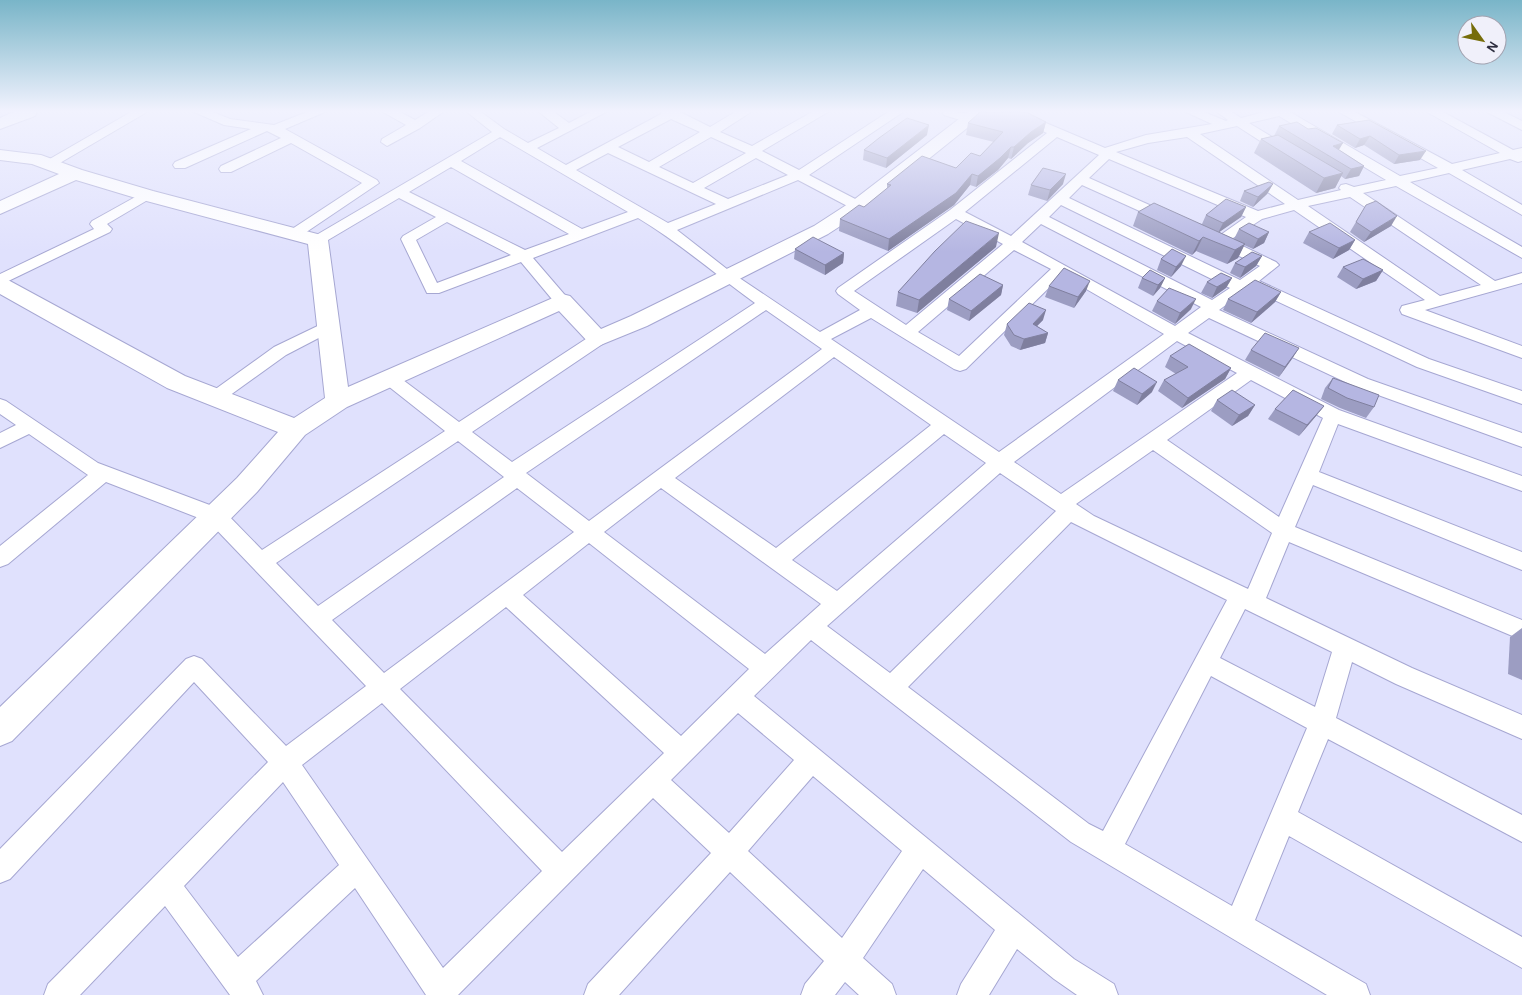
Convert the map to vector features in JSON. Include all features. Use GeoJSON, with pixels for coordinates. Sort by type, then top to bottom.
{"type":"FeatureCollection","features":[{"type":"Feature","properties":{"kind":"street"},"geometry":{"type":"LineString","coordinates":[[28,158],[146,195],[318,240],[455,158]]}},
{"type":"Feature","properties":{"kind":"street"},"geometry":{"type":"LineString","coordinates":[[48,164],[58,158]]}},
{"type":"Feature","properties":{"kind":"street"},"geometry":{"type":"LineString","coordinates":[[180,165],[196,158]]}},
{"type":"Feature","properties":{"kind":"street"},"geometry":{"type":"LineString","coordinates":[[226,169],[248,158]]}},
{"type":"Feature","properties":{"kind":"street"},"geometry":{"type":"LineString","coordinates":[[294,234],[372,183],[328,158]]}},
{"type":"Feature","properties":{"kind":"street"},"geometry":{"type":"LineString","coordinates":[[546,158],[667,229],[727,276],[1087,522],[1404,676],[1522,727]]}},
{"type":"Feature","properties":{"kind":"street"},"geometry":{"type":"LineString","coordinates":[[566,170],[589,158]]}},
{"type":"Feature","properties":{"kind":"street"},"geometry":{"type":"LineString","coordinates":[[631,158],[729,205]]}},
{"type":"Feature","properties":{"kind":"street"},"geometry":{"type":"LineString","coordinates":[[649,167],[664,158]]}},
{"type":"Feature","properties":{"kind":"street"},"geometry":{"type":"LineString","coordinates":[[693,188],[743,158]]}},
{"type":"Feature","properties":{"kind":"street"},"geometry":{"type":"LineString","coordinates":[[767,158],[858,206]]}},
{"type":"Feature","properties":{"kind":"street"},"geometry":{"type":"LineString","coordinates":[[667,229],[800,175],[826,158]]}},
{"type":"Feature","properties":{"kind":"street"},"geometry":{"type":"LineString","coordinates":[[261,562],[598,338],[639,321],[821,230],[858,206],[919,158]]}},
{"type":"Feature","properties":{"kind":"street"},"geometry":{"type":"LineString","coordinates":[[1023,158],[955,213],[844,291],[871,311],[960,365],[1062,268]]}},
{"type":"Feature","properties":{"kind":"street"},"geometry":{"type":"LineString","coordinates":[[907,333],[1012,244],[1101,158]]}},
{"type":"Feature","properties":{"kind":"street"},"geometry":{"type":"LineString","coordinates":[[1119,158],[1257,216]]}},
{"type":"Feature","properties":{"kind":"street"},"geometry":{"type":"LineString","coordinates":[[1227,158],[1437,302]]}},
{"type":"Feature","properties":{"kind":"street"},"geometry":{"type":"LineString","coordinates":[[1358,158],[1522,253]]}},
{"type":"Feature","properties":{"kind":"street"},"geometry":{"type":"LineString","coordinates":[[1431,158],[1522,211]]}},
{"type":"Feature","properties":{"kind":"street"},"geometry":{"type":"LineString","coordinates":[[0,870],[194,666],[285,762],[442,993],[681,752],[810,626],[1000,462],[1271,265],[1215,239],[1257,216],[1296,205],[1502,158]]}},
{"type":"Feature","properties":{"kind":"street"},"geometry":{"type":"LineString","coordinates":[[451,161],[582,234]]}},
{"type":"Feature","properties":{"kind":"street"},"geometry":{"type":"LineString","coordinates":[[0,208],[75,174]]}},
{"type":"Feature","properties":{"kind":"street"},"geometry":{"type":"LineString","coordinates":[[1080,179],[1184,225]]}},
{"type":"Feature","properties":{"kind":"street"},"geometry":{"type":"LineString","coordinates":[[1336,182],[1493,286]]}},
{"type":"Feature","properties":{"kind":"street"},"geometry":{"type":"LineString","coordinates":[[399,192],[524,256],[562,301],[598,338]]}},
{"type":"Feature","properties":{"kind":"street"},"geometry":{"type":"LineString","coordinates":[[0,280],[105,229],[97,224],[146,195]]}},
{"type":"Feature","properties":{"kind":"street"},"geometry":{"type":"LineString","coordinates":[[1060,199],[1423,363],[1522,398]]}},
{"type":"Feature","properties":{"kind":"street"},"geometry":{"type":"LineString","coordinates":[[446,217],[408,239],[433,290],[639,213]]}},
{"type":"Feature","properties":{"kind":"street"},"geometry":{"type":"LineString","coordinates":[[955,213],[1012,244],[1062,268],[1176,334],[1333,414],[1522,484]]}},
{"type":"Feature","properties":{"kind":"street"},"geometry":{"type":"LineString","coordinates":[[1040,218],[1210,309],[1362,383],[1522,440]]}},
{"type":"Feature","properties":{"kind":"street"},"geometry":{"type":"LineString","coordinates":[[318,240],[338,401]]}},
{"type":"Feature","properties":{"kind":"street"},"geometry":{"type":"LineString","coordinates":[[1522,278],[1408,310],[1522,352]]}},
{"type":"Feature","properties":{"kind":"street"},"geometry":{"type":"LineString","coordinates":[[0,285],[176,382],[296,429]]}},
{"type":"Feature","properties":{"kind":"street"},"geometry":{"type":"LineString","coordinates":[[0,730],[247,485],[296,429],[338,401],[562,301]]}},
{"type":"Feature","properties":{"kind":"street"},"geometry":{"type":"LineString","coordinates":[[316,619],[515,474],[766,303]]}},
{"type":"Feature","properties":{"kind":"street"},"geometry":{"type":"LineString","coordinates":[[59,995],[285,762],[661,478],[826,344],[871,311]]}},
{"type":"Feature","properties":{"kind":"street"},"geometry":{"type":"LineString","coordinates":[[216,397],[280,351],[328,326]]}},
{"type":"Feature","properties":{"kind":"street"},"geometry":{"type":"LineString","coordinates":[[891,688],[1066,507],[1153,440],[1251,372]]}},
{"type":"Feature","properties":{"kind":"street"},"geometry":{"type":"LineString","coordinates":[[389,378],[766,668]]}},
{"type":"Feature","properties":{"kind":"street"},"geometry":{"type":"LineString","coordinates":[[0,405],[91,468],[216,516],[562,872]]}},
{"type":"Feature","properties":{"kind":"street"},"geometry":{"type":"LineString","coordinates":[[1108,849],[1206,662],[1247,599],[1284,531],[1333,414]]}},
{"type":"Feature","properties":{"kind":"street"},"geometry":{"type":"LineString","coordinates":[[777,560],[944,424]]}},
{"type":"Feature","properties":{"kind":"street"},"geometry":{"type":"LineString","coordinates":[[0,441],[30,426]]}},
{"type":"Feature","properties":{"kind":"street"},"geometry":{"type":"LineString","coordinates":[[1153,440],[1284,531],[1522,630]]}},
{"type":"Feature","properties":{"kind":"street"},"geometry":{"type":"LineString","coordinates":[[2,554],[103,473]]}},
{"type":"Feature","properties":{"kind":"street"},"geometry":{"type":"LineString","coordinates":[[1307,475],[1522,561]]}},
{"type":"Feature","properties":{"kind":"street"},"geometry":{"type":"LineString","coordinates":[[661,478],[837,603]]}},
{"type":"Feature","properties":{"kind":"street"},"geometry":{"type":"LineString","coordinates":[[507,594],[681,752]]}},
{"type":"Feature","properties":{"kind":"street"},"geometry":{"type":"LineString","coordinates":[[810,626],[1080,833],[1356,995]]}},
{"type":"Feature","properties":{"kind":"street"},"geometry":{"type":"LineString","coordinates":[[1238,926],[1322,723],[1345,647]]}},
{"type":"Feature","properties":{"kind":"street"},"geometry":{"type":"LineString","coordinates":[[1206,662],[1522,829]]}},
{"type":"Feature","properties":{"kind":"street"},"geometry":{"type":"LineString","coordinates":[[737,697],[1064,969],[1103,995]]}},
{"type":"Feature","properties":{"kind":"street"},"geometry":{"type":"LineString","coordinates":[[598,995],[730,852],[812,759]]}},
{"type":"Feature","properties":{"kind":"street"},"geometry":{"type":"LineString","coordinates":[[653,780],[881,995]]}},
{"type":"Feature","properties":{"kind":"street"},"geometry":{"type":"LineString","coordinates":[[1282,818],[1522,953]]}},
{"type":"Feature","properties":{"kind":"street"},"geometry":{"type":"LineString","coordinates":[[816,995],[844,960],[920,849]]}},
{"type":"Feature","properties":{"kind":"street"},"geometry":{"type":"LineString","coordinates":[[166,885],[243,987],[357,867]]}},
{"type":"Feature","properties":{"kind":"street"},"geometry":{"type":"LineString","coordinates":[[972,995],[1014,927]]}},
{"type":"Feature","properties":{"kind":"building"},"geometry":{"type":"Polygon","coordinates":[[[919,158],[929,158],[956,168],[966,158],[999,158],[978,176],[972,174],[956,193],[889,239],[840,219],[859,205],[864,207],[891,185],[887,184],[919,158]]]}},
{"type":"Feature","properties":{"kind":"building"},"geometry":{"type":"Polygon","coordinates":[[[1292,158],[1318,158],[1343,173],[1324,178],[1292,158]]]}},
{"type":"Feature","properties":{"kind":"building"},"geometry":{"type":"Polygon","coordinates":[[[1333,158],[1352,158],[1364,166],[1351,169],[1333,158]]]}},
{"type":"Feature","properties":{"kind":"building"},"geometry":{"type":"Polygon","coordinates":[[[1043,168],[1066,174],[1050,190],[1031,185],[1043,168]]]}},
{"type":"Feature","properties":{"kind":"building"},"geometry":{"type":"Polygon","coordinates":[[[1269,182],[1273,184],[1258,197],[1244,191],[1269,182]]]}},
{"type":"Feature","properties":{"kind":"building"},"geometry":{"type":"Polygon","coordinates":[[[1226,199],[1246,207],[1223,223],[1206,215],[1226,199]]]}},
{"type":"Feature","properties":{"kind":"building"},"geometry":{"type":"Polygon","coordinates":[[[1376,201],[1397,216],[1371,232],[1356,222],[1366,205],[1376,201]]]}},
{"type":"Feature","properties":{"kind":"building"},"geometry":{"type":"Polygon","coordinates":[[[1154,203],[1245,244],[1235,250],[1203,237],[1199,241],[1138,212],[1154,203]]]}},
{"type":"Feature","properties":{"kind":"building"},"geometry":{"type":"Polygon","coordinates":[[[966,221],[999,233],[919,300],[898,292],[935,251],[966,221]]]}},
{"type":"Feature","properties":{"kind":"building"},"geometry":{"type":"Polygon","coordinates":[[[1249,223],[1269,232],[1258,239],[1239,229],[1249,223]]]}},
{"type":"Feature","properties":{"kind":"building"},"geometry":{"type":"Polygon","coordinates":[[[1330,223],[1355,240],[1339,248],[1309,232],[1330,223]]]}},
{"type":"Feature","properties":{"kind":"building"},"geometry":{"type":"Polygon","coordinates":[[[813,237],[844,253],[825,265],[795,249],[813,237]]]}},
{"type":"Feature","properties":{"kind":"building"},"geometry":{"type":"Polygon","coordinates":[[[1172,249],[1186,256],[1176,267],[1161,259],[1172,249]]]}},
{"type":"Feature","properties":{"kind":"building"},"geometry":{"type":"Polygon","coordinates":[[[1252,252],[1262,256],[1245,267],[1235,263],[1252,252]]]}},
{"type":"Feature","properties":{"kind":"building"},"geometry":{"type":"Polygon","coordinates":[[[1363,259],[1383,270],[1363,279],[1343,267],[1363,259]]]}},
{"type":"Feature","properties":{"kind":"building"},"geometry":{"type":"Polygon","coordinates":[[[1064,268],[1090,281],[1078,297],[1049,286],[1064,268]]]}},
{"type":"Feature","properties":{"kind":"building"},"geometry":{"type":"Polygon","coordinates":[[[1150,270],[1165,278],[1158,285],[1142,278],[1150,270]]]}},
{"type":"Feature","properties":{"kind":"building"},"geometry":{"type":"Polygon","coordinates":[[[1221,273],[1232,278],[1217,287],[1207,282],[1221,273]]]}},
{"type":"Feature","properties":{"kind":"building"},"geometry":{"type":"Polygon","coordinates":[[[980,274],[1003,285],[971,311],[949,299],[980,274]]]}},
{"type":"Feature","properties":{"kind":"building"},"geometry":{"type":"Polygon","coordinates":[[[1255,280],[1281,292],[1257,312],[1228,299],[1255,280]]]}},
{"type":"Feature","properties":{"kind":"building"},"geometry":{"type":"Polygon","coordinates":[[[1169,288],[1196,299],[1180,313],[1157,301],[1169,288]]]}},
{"type":"Feature","properties":{"kind":"building"},"geometry":{"type":"Polygon","coordinates":[[[1029,303],[1046,310],[1033,324],[1048,333],[1024,339],[1014,335],[1007,324],[1029,303]]]}},
{"type":"Feature","properties":{"kind":"building"},"geometry":{"type":"Polygon","coordinates":[[[1265,333],[1299,348],[1285,367],[1251,350],[1265,333]]]}},
{"type":"Feature","properties":{"kind":"building"},"geometry":{"type":"Polygon","coordinates":[[[1189,344],[1231,368],[1188,398],[1164,380],[1188,367],[1170,356],[1189,344]]]}},
{"type":"Feature","properties":{"kind":"building"},"geometry":{"type":"Polygon","coordinates":[[[1134,368],[1157,382],[1142,394],[1118,380],[1134,368]]]}},
{"type":"Feature","properties":{"kind":"building"},"geometry":{"type":"Polygon","coordinates":[[[1333,378],[1379,395],[1374,407],[1347,398],[1328,388],[1333,378]]]}},
{"type":"Feature","properties":{"kind":"building"},"geometry":{"type":"Polygon","coordinates":[[[1232,390],[1255,405],[1239,415],[1217,400],[1232,390]]]}},
{"type":"Feature","properties":{"kind":"building"},"geometry":{"type":"Polygon","coordinates":[[[1293,390],[1324,406],[1307,425],[1275,409],[1293,390]]]}}]}
